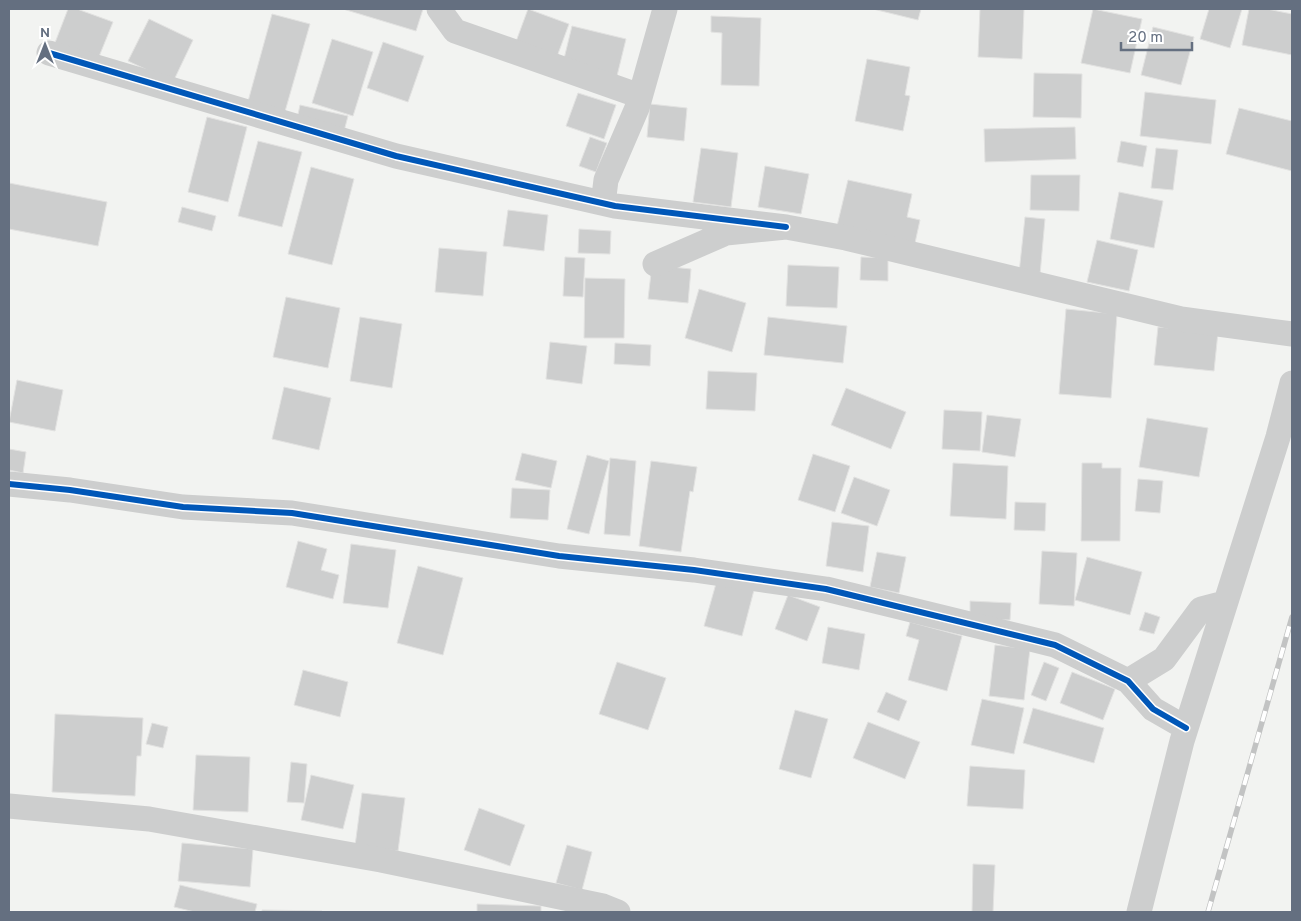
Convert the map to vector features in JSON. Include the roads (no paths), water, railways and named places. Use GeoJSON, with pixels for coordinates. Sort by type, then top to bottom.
{"type":"FeatureCollection","features":[{"type":"Feature","properties":{"kind":"street"},"geometry":{"type":"LineString","coordinates":[[439,9],[455,31],[640,96]]}},
{"type":"Feature","properties":{"kind":"street"},"geometry":{"type":"LineString","coordinates":[[608,203],[604,196],[606,180],[640,96],[665,9]]}},
{"type":"Feature","properties":{"kind":"street"},"geometry":{"type":"LineString","coordinates":[[48,53],[396,156],[615,206],[786,227],[846,238],[1181,319],[1292,334]]}},
{"type":"Feature","properties":{"kind":"street"},"geometry":{"type":"LineString","coordinates":[[655,264],[726,232],[786,227]]}},
{"type":"Feature","properties":{"kind":"street"},"geometry":{"type":"LineString","coordinates":[[1139,912],[1186,728],[1278,437],[1292,383]]}},
{"type":"Feature","properties":{"kind":"street"},"geometry":{"type":"LineString","coordinates":[[9,484],[70,490],[183,507],[292,513],[559,556],[694,570],[826,589],[1055,645],[1128,682],[1153,709],[1186,728]]}},
{"type":"Feature","properties":{"kind":"street"},"geometry":{"type":"LineString","coordinates":[[1128,682],[1164,659],[1201,609],[1224,603]]}},
{"type":"Feature","properties":{"kind":"street"},"geometry":{"type":"LineString","coordinates":[[9,806],[149,819],[381,860],[603,906],[618,912]]}},
{"type":"Feature","properties":{"kind":"railway"},"geometry":{"type":"LineString","coordinates":[[1208,912],[1292,617]]}}]}
